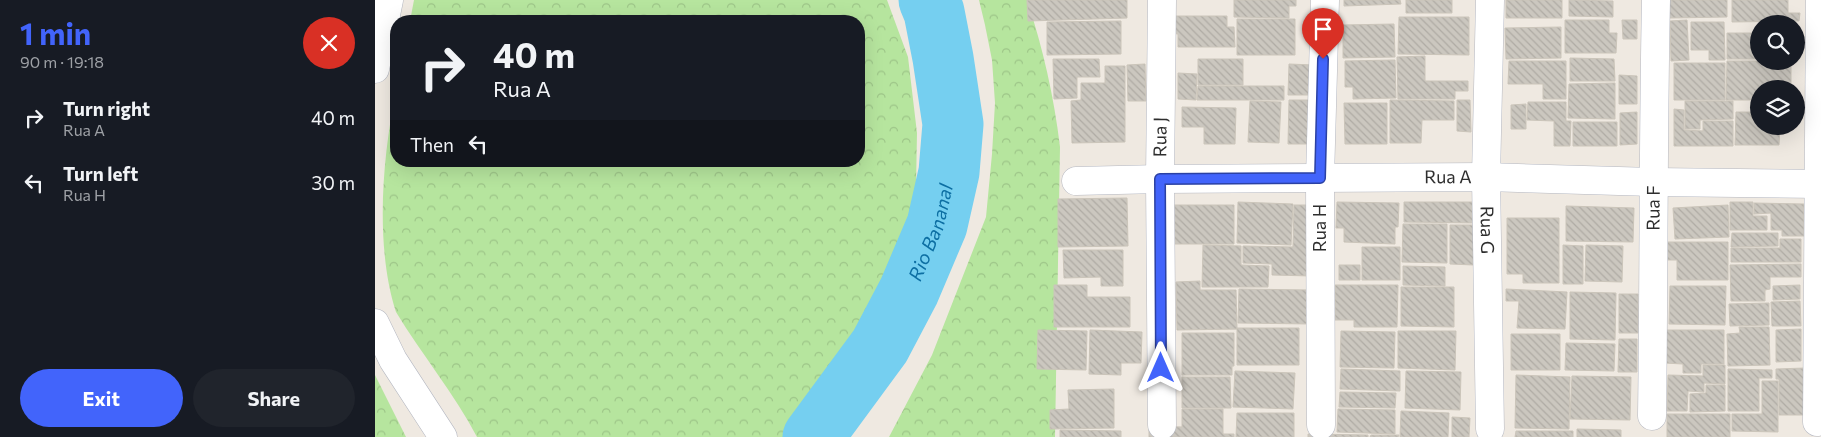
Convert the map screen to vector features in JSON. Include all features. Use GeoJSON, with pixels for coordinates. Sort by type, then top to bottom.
{"type":"FeatureCollection","features":[{"type":"Feature","properties":{"kind":"street"},"geometry":{"type":"LineString","coordinates":[[375,69],[389,0]]}},
{"type":"Feature","properties":{"kind":"street","name":"Rua J"},"geometry":{"type":"LineString","coordinates":[[1161,425],[1160,179],[1162,0]]}},
{"type":"Feature","properties":{"kind":"street","name":"Rua H"},"geometry":{"type":"LineString","coordinates":[[1321,426],[1320,178],[1325,0]]}},
{"type":"Feature","properties":{"kind":"street","name":"Rua G"},"geometry":{"type":"LineString","coordinates":[[1490,0],[1486,177],[1490,429]]}},
{"type":"Feature","properties":{"kind":"street","name":"Rua F"},"geometry":{"type":"LineString","coordinates":[[1652,416],[1656,0]]}},
{"type":"Feature","properties":{"kind":"street"},"geometry":{"type":"LineString","coordinates":[[1817,422],[1820,0]]}},
{"type":"Feature","properties":{"kind":"street","name":"Rua A"},"geometry":{"type":"LineString","coordinates":[[1076,181],[1486,177],[1819,184]]}},
{"type":"Feature","properties":{"kind":"street"},"geometry":{"type":"LineString","coordinates":[[375,323],[393,360],[443,437]]}},
{"type":"Feature","properties":{"kind":"green space"},"geometry":{"type":"Polygon","coordinates":[[[414,0],[887,0],[908,57],[917,133],[916,187],[904,241],[880,297],[787,437],[477,437],[396,312],[389,287],[385,260],[383,203],[384,174],[390,124],[390,167],[865,167],[865,15],[411,15],[414,0]]]}},
{"type":"Feature","properties":{"kind":"green space"},"geometry":{"type":"Polygon","coordinates":[[[979,0],[1027,0],[1043,54],[1055,110],[1060,147],[1055,437],[889,437],[932,355],[986,217],[995,103],[992,60],[979,0]]]}},
{"type":"Feature","properties":{"kind":"green space"},"geometry":{"type":"Polygon","coordinates":[[[375,375],[406,437],[375,437],[375,375]]]}},
{"type":"Feature","properties":{"kind":"building"},"geometry":{"type":"Polygon","coordinates":[[[1027,0],[1127,0],[1127,18],[1028,21],[1027,0]]]}},
{"type":"Feature","properties":{"kind":"building"},"geometry":{"type":"Polygon","coordinates":[[[1234,0],[1296,0],[1296,6],[1289,6],[1289,18],[1234,17],[1234,0]]]}},
{"type":"Feature","properties":{"kind":"building"},"geometry":{"type":"Polygon","coordinates":[[[1344,0],[1400,0],[1401,4],[1344,6],[1344,0]]]}},
{"type":"Feature","properties":{"kind":"building"},"geometry":{"type":"Polygon","coordinates":[[[1406,0],[1452,0],[1452,13],[1406,13],[1406,0]]]}},
{"type":"Feature","properties":{"kind":"building"},"geometry":{"type":"Polygon","coordinates":[[[1506,0],[1562,0],[1562,18],[1506,18],[1506,0]]]}},
{"type":"Feature","properties":{"kind":"building"},"geometry":{"type":"Polygon","coordinates":[[[1569,0],[1613,1],[1613,17],[1569,16],[1569,0]]]}},
{"type":"Feature","properties":{"kind":"building"},"geometry":{"type":"Polygon","coordinates":[[[1669,0],[1727,0],[1727,17],[1669,18],[1669,0]]]}},
{"type":"Feature","properties":{"kind":"building"},"geometry":{"type":"Polygon","coordinates":[[[1732,0],[1788,0],[1788,13],[1800,13],[1800,15],[1750,15],[1750,22],[1732,22],[1732,0]]]}},
{"type":"Feature","properties":{"kind":"building"},"geometry":{"type":"Polygon","coordinates":[[[1171,16],[1227,16],[1227,27],[1234,27],[1235,47],[1178,47],[1178,34],[1171,33],[1171,16]]]}},
{"type":"Feature","properties":{"kind":"building"},"geometry":{"type":"Polygon","coordinates":[[[1399,17],[1469,17],[1469,55],[1398,54],[1399,17]]]}},
{"type":"Feature","properties":{"kind":"building"},"geometry":{"type":"Polygon","coordinates":[[[1237,19],[1295,19],[1295,55],[1237,55],[1237,19]]]}},
{"type":"Feature","properties":{"kind":"building"},"geometry":{"type":"Polygon","coordinates":[[[1565,20],[1609,20],[1609,33],[1617,33],[1616,53],[1565,53],[1565,20]]]}},
{"type":"Feature","properties":{"kind":"building"},"geometry":{"type":"Polygon","coordinates":[[[1622,20],[1637,20],[1637,39],[1623,39],[1622,20]]]}},
{"type":"Feature","properties":{"kind":"building"},"geometry":{"type":"Polygon","coordinates":[[[1687,20],[1689,60],[1671,61],[1670,21],[1687,20]]]}},
{"type":"Feature","properties":{"kind":"building"},"geometry":{"type":"Polygon","coordinates":[[[1121,21],[1121,54],[1047,55],[1047,22],[1121,21]]]}},
{"type":"Feature","properties":{"kind":"building"},"geometry":{"type":"Polygon","coordinates":[[[1691,22],[1724,22],[1725,60],[1709,60],[1709,50],[1691,50],[1691,22]]]}},
{"type":"Feature","properties":{"kind":"building"},"geometry":{"type":"Polygon","coordinates":[[[1394,24],[1395,57],[1343,58],[1343,25],[1394,24]]]}},
{"type":"Feature","properties":{"kind":"building"},"geometry":{"type":"Polygon","coordinates":[[[1561,27],[1561,58],[1506,59],[1505,28],[1561,27]]]}},
{"type":"Feature","properties":{"kind":"building"},"geometry":{"type":"Polygon","coordinates":[[[1727,33],[1750,33],[1750,59],[1727,59],[1727,33]]]}},
{"type":"Feature","properties":{"kind":"building"},"geometry":{"type":"Polygon","coordinates":[[[1425,56],[1425,81],[1468,81],[1468,91],[1455,91],[1455,99],[1398,99],[1397,57],[1425,56]]]}},
{"type":"Feature","properties":{"kind":"building"},"geometry":{"type":"Polygon","coordinates":[[[1570,58],[1614,59],[1615,81],[1570,81],[1570,58]]]}},
{"type":"Feature","properties":{"kind":"building"},"geometry":{"type":"Polygon","coordinates":[[[1053,59],[1099,59],[1100,77],[1077,77],[1077,98],[1054,99],[1053,59]]]}},
{"type":"Feature","properties":{"kind":"building"},"geometry":{"type":"Polygon","coordinates":[[[1198,59],[1243,59],[1243,85],[1198,85],[1198,59]]]}},
{"type":"Feature","properties":{"kind":"building"},"geometry":{"type":"Polygon","coordinates":[[[1395,60],[1396,98],[1353,99],[1353,87],[1345,87],[1345,61],[1395,60]]]}},
{"type":"Feature","properties":{"kind":"building"},"geometry":{"type":"Polygon","coordinates":[[[1509,61],[1566,61],[1566,99],[1543,99],[1543,84],[1508,84],[1509,61]]]}},
{"type":"Feature","properties":{"kind":"building"},"geometry":{"type":"Polygon","coordinates":[[[1727,61],[1750,61],[1750,70],[1791,70],[1791,80],[1750,80],[1750,100],[1726,100],[1727,61]]]}},
{"type":"Feature","properties":{"kind":"building"},"geometry":{"type":"Polygon","coordinates":[[[1674,63],[1725,63],[1725,100],[1674,100],[1674,63]]]}},
{"type":"Feature","properties":{"kind":"building"},"geometry":{"type":"Polygon","coordinates":[[[1145,64],[1146,101],[1128,101],[1127,65],[1145,64]]]}},
{"type":"Feature","properties":{"kind":"building"},"geometry":{"type":"Polygon","coordinates":[[[1289,64],[1313,65],[1313,95],[1288,95],[1289,64]]]}},
{"type":"Feature","properties":{"kind":"building"},"geometry":{"type":"Polygon","coordinates":[[[1105,66],[1125,66],[1125,142],[1072,143],[1071,101],[1081,100],[1081,83],[1105,83],[1105,66]]]}},
{"type":"Feature","properties":{"kind":"building"},"geometry":{"type":"Polygon","coordinates":[[[1178,73],[1197,74],[1196,100],[1178,99],[1178,73]]]}},
{"type":"Feature","properties":{"kind":"building"},"geometry":{"type":"Polygon","coordinates":[[[1619,75],[1637,76],[1637,104],[1619,104],[1619,75]]]}},
{"type":"Feature","properties":{"kind":"building"},"geometry":{"type":"Polygon","coordinates":[[[1615,83],[1615,119],[1568,118],[1569,84],[1615,83]]]}},
{"type":"Feature","properties":{"kind":"building"},"geometry":{"type":"Polygon","coordinates":[[[1198,86],[1284,86],[1284,100],[1197,100],[1198,86]]]}},
{"type":"Feature","properties":{"kind":"building"},"geometry":{"type":"Polygon","coordinates":[[[1289,100],[1313,100],[1312,144],[1288,144],[1289,100]]]}},
{"type":"Feature","properties":{"kind":"building"},"geometry":{"type":"Polygon","coordinates":[[[1390,100],[1454,101],[1454,120],[1422,120],[1421,143],[1390,143],[1390,100]]]}},
{"type":"Feature","properties":{"kind":"building"},"geometry":{"type":"Polygon","coordinates":[[[1457,100],[1470,100],[1471,132],[1457,131],[1457,100]]]}},
{"type":"Feature","properties":{"kind":"building"},"geometry":{"type":"Polygon","coordinates":[[[1250,101],[1281,102],[1279,143],[1248,142],[1250,101]]]}},
{"type":"Feature","properties":{"kind":"building"},"geometry":{"type":"Polygon","coordinates":[[[1685,101],[1733,101],[1733,119],[1700,120],[1700,129],[1685,129],[1685,101]]]}},
{"type":"Feature","properties":{"kind":"building"},"geometry":{"type":"Polygon","coordinates":[[[1528,102],[1566,102],[1566,121],[1571,121],[1570,146],[1554,146],[1554,121],[1527,120],[1528,102]]]}},
{"type":"Feature","properties":{"kind":"building"},"geometry":{"type":"Polygon","coordinates":[[[1344,103],[1387,103],[1387,144],[1345,144],[1344,103]]]}},
{"type":"Feature","properties":{"kind":"building"},"geometry":{"type":"Polygon","coordinates":[[[1526,104],[1526,129],[1511,129],[1511,105],[1526,104]]]}},
{"type":"Feature","properties":{"kind":"building"},"geometry":{"type":"Polygon","coordinates":[[[1182,107],[1236,108],[1235,144],[1204,144],[1204,127],[1182,127],[1182,107]]]}},
{"type":"Feature","properties":{"kind":"building"},"geometry":{"type":"Polygon","coordinates":[[[1674,109],[1684,110],[1684,130],[1703,131],[1703,121],[1733,121],[1733,146],[1674,146],[1674,109]]]}},
{"type":"Feature","properties":{"kind":"building"},"geometry":{"type":"Polygon","coordinates":[[[1637,112],[1637,144],[1620,145],[1620,113],[1637,112]]]}},
{"type":"Feature","properties":{"kind":"building"},"geometry":{"type":"Polygon","coordinates":[[[1736,112],[1750,112],[1750,135],[1780,135],[1779,145],[1735,145],[1736,112]]]}},
{"type":"Feature","properties":{"kind":"building"},"geometry":{"type":"Polygon","coordinates":[[[1573,122],[1617,122],[1617,146],[1573,146],[1573,122]]]}},
{"type":"Feature","properties":{"kind":"building"},"geometry":{"type":"Polygon","coordinates":[[[1127,198],[1128,246],[1058,247],[1058,199],[1127,198]]]}},
{"type":"Feature","properties":{"kind":"building"},"geometry":{"type":"Polygon","coordinates":[[[1238,202],[1293,204],[1291,245],[1237,243],[1238,202]]]}},
{"type":"Feature","properties":{"kind":"building"},"geometry":{"type":"Polygon","coordinates":[[[1337,202],[1399,203],[1398,227],[1395,227],[1395,244],[1344,242],[1344,228],[1336,228],[1337,202]]]}},
{"type":"Feature","properties":{"kind":"building"},"geometry":{"type":"Polygon","coordinates":[[[1404,202],[1478,202],[1478,223],[1404,222],[1404,202]]]}},
{"type":"Feature","properties":{"kind":"building"},"geometry":{"type":"Polygon","coordinates":[[[1730,202],[1753,202],[1753,216],[1767,216],[1767,230],[1730,230],[1730,202]]]}},
{"type":"Feature","properties":{"kind":"building"},"geometry":{"type":"Polygon","coordinates":[[[1754,203],[1804,204],[1804,236],[1782,236],[1782,230],[1771,230],[1771,213],[1754,214],[1754,203]]]}},
{"type":"Feature","properties":{"kind":"building"},"geometry":{"type":"Polygon","coordinates":[[[1172,205],[1234,205],[1234,244],[1172,244],[1172,205]]]}},
{"type":"Feature","properties":{"kind":"building"},"geometry":{"type":"Polygon","coordinates":[[[1294,205],[1313,205],[1312,276],[1272,275],[1272,264],[1243,263],[1243,246],[1293,247],[1294,205]]]}},
{"type":"Feature","properties":{"kind":"building"},"geometry":{"type":"Polygon","coordinates":[[[1728,205],[1729,237],[1675,239],[1673,208],[1728,205]]]}},
{"type":"Feature","properties":{"kind":"building"},"geometry":{"type":"Polygon","coordinates":[[[1566,206],[1634,208],[1633,242],[1566,241],[1566,206]]]}},
{"type":"Feature","properties":{"kind":"building"},"geometry":{"type":"Polygon","coordinates":[[[1507,218],[1559,218],[1559,283],[1523,283],[1523,274],[1507,274],[1507,218]]]}},
{"type":"Feature","properties":{"kind":"building"},"geometry":{"type":"Polygon","coordinates":[[[1403,224],[1447,224],[1447,263],[1402,262],[1403,224]]]}},
{"type":"Feature","properties":{"kind":"building"},"geometry":{"type":"Polygon","coordinates":[[[1450,225],[1474,225],[1474,265],[1450,264],[1450,225]]]}},
{"type":"Feature","properties":{"kind":"building"},"geometry":{"type":"Polygon","coordinates":[[[1732,233],[1778,233],[1778,246],[1731,247],[1732,233]]]}},
{"type":"Feature","properties":{"kind":"building"},"geometry":{"type":"Polygon","coordinates":[[[1780,239],[1801,239],[1801,262],[1731,262],[1731,248],[1780,248],[1780,239]]]}},
{"type":"Feature","properties":{"kind":"building"},"geometry":{"type":"Polygon","coordinates":[[[1666,242],[1728,242],[1728,280],[1677,280],[1677,260],[1667,260],[1666,242]]]}},
{"type":"Feature","properties":{"kind":"building"},"geometry":{"type":"Polygon","coordinates":[[[1203,245],[1241,246],[1241,265],[1269,266],[1268,287],[1202,287],[1203,245]]]}},
{"type":"Feature","properties":{"kind":"building"},"geometry":{"type":"Polygon","coordinates":[[[1563,245],[1583,246],[1583,284],[1563,284],[1563,245]]]}},
{"type":"Feature","properties":{"kind":"building"},"geometry":{"type":"Polygon","coordinates":[[[1586,245],[1623,246],[1622,282],[1585,281],[1586,245]]]}},
{"type":"Feature","properties":{"kind":"building"},"geometry":{"type":"Polygon","coordinates":[[[1362,247],[1400,247],[1400,280],[1362,280],[1362,247]]]}},
{"type":"Feature","properties":{"kind":"building"},"geometry":{"type":"Polygon","coordinates":[[[1063,250],[1123,250],[1123,286],[1101,286],[1101,277],[1064,278],[1063,250]]]}},
{"type":"Feature","properties":{"kind":"building"},"geometry":{"type":"Polygon","coordinates":[[[1801,264],[1801,277],[1770,277],[1770,289],[1765,290],[1765,301],[1731,301],[1730,265],[1801,264]]]}},
{"type":"Feature","properties":{"kind":"building"},"geometry":{"type":"Polygon","coordinates":[[[1339,265],[1360,265],[1360,280],[1339,280],[1339,265]]]}},
{"type":"Feature","properties":{"kind":"building"},"geometry":{"type":"Polygon","coordinates":[[[1403,266],[1445,267],[1445,286],[1403,285],[1403,266]]]}},
{"type":"Feature","properties":{"kind":"building"},"geometry":{"type":"Polygon","coordinates":[[[1200,281],[1200,290],[1236,290],[1237,329],[1177,330],[1176,282],[1200,281]]]}},
{"type":"Feature","properties":{"kind":"building"},"geometry":{"type":"Polygon","coordinates":[[[1054,285],[1087,285],[1087,297],[1130,297],[1130,327],[1054,327],[1054,285]]]}},
{"type":"Feature","properties":{"kind":"building"},"geometry":{"type":"Polygon","coordinates":[[[1335,285],[1398,285],[1397,327],[1354,327],[1354,320],[1335,320],[1335,285]]]}},
{"type":"Feature","properties":{"kind":"building"},"geometry":{"type":"Polygon","coordinates":[[[1800,285],[1800,299],[1773,300],[1773,286],[1800,285]]]}},
{"type":"Feature","properties":{"kind":"building"},"geometry":{"type":"Polygon","coordinates":[[[1670,286],[1726,286],[1725,325],[1669,324],[1670,286]]]}},
{"type":"Feature","properties":{"kind":"building"},"geometry":{"type":"Polygon","coordinates":[[[1401,287],[1454,287],[1454,327],[1401,326],[1401,287]]]}},
{"type":"Feature","properties":{"kind":"building"},"geometry":{"type":"Polygon","coordinates":[[[1239,289],[1310,290],[1310,324],[1238,323],[1239,289]]]}},
{"type":"Feature","properties":{"kind":"building"},"geometry":{"type":"Polygon","coordinates":[[[1506,289],[1567,292],[1565,329],[1517,328],[1519,301],[1506,301],[1506,289]]]}},
{"type":"Feature","properties":{"kind":"building"},"geometry":{"type":"Polygon","coordinates":[[[1570,292],[1616,293],[1615,340],[1570,339],[1570,292]]]}},
{"type":"Feature","properties":{"kind":"building"},"geometry":{"type":"Polygon","coordinates":[[[1619,294],[1638,294],[1638,333],[1619,333],[1619,294]]]}},
{"type":"Feature","properties":{"kind":"building"},"geometry":{"type":"Polygon","coordinates":[[[1800,301],[1801,326],[1772,326],[1771,302],[1800,301]]]}},
{"type":"Feature","properties":{"kind":"building"},"geometry":{"type":"Polygon","coordinates":[[[1769,303],[1769,325],[1730,326],[1729,304],[1769,303]]]}},
{"type":"Feature","properties":{"kind":"building"},"geometry":{"type":"Polygon","coordinates":[[[1739,327],[1769,327],[1770,365],[1728,366],[1727,334],[1740,333],[1739,327]]]}},
{"type":"Feature","properties":{"kind":"building"},"geometry":{"type":"Polygon","coordinates":[[[1237,328],[1299,328],[1299,365],[1237,365],[1237,328]]]}},
{"type":"Feature","properties":{"kind":"building"},"geometry":{"type":"Polygon","coordinates":[[[1801,329],[1801,361],[1776,362],[1776,330],[1801,329]]]}},
{"type":"Feature","properties":{"kind":"building"},"geometry":{"type":"Polygon","coordinates":[[[1038,330],[1087,331],[1086,370],[1037,369],[1038,330]]]}},
{"type":"Feature","properties":{"kind":"building"},"geometry":{"type":"Polygon","coordinates":[[[1090,330],[1142,332],[1141,363],[1121,363],[1121,375],[1089,374],[1090,330]]]}},
{"type":"Feature","properties":{"kind":"building"},"geometry":{"type":"Polygon","coordinates":[[[1664,330],[1724,330],[1724,364],[1701,364],[1701,373],[1683,373],[1683,364],[1664,363],[1664,330]]]}},
{"type":"Feature","properties":{"kind":"building"},"geometry":{"type":"Polygon","coordinates":[[[1341,331],[1395,332],[1394,368],[1340,367],[1341,331]]]}},
{"type":"Feature","properties":{"kind":"building"},"geometry":{"type":"Polygon","coordinates":[[[1398,331],[1456,331],[1455,370],[1398,368],[1398,331]]]}},
{"type":"Feature","properties":{"kind":"building"},"geometry":{"type":"Polygon","coordinates":[[[1182,333],[1234,333],[1234,366],[1232,366],[1232,375],[1182,375],[1182,333]]]}},
{"type":"Feature","properties":{"kind":"building"},"geometry":{"type":"Polygon","coordinates":[[[1511,334],[1560,334],[1560,370],[1511,370],[1511,334]]]}},
{"type":"Feature","properties":{"kind":"building"},"geometry":{"type":"Polygon","coordinates":[[[1619,339],[1637,339],[1637,372],[1618,372],[1619,339]]]}},
{"type":"Feature","properties":{"kind":"building"},"geometry":{"type":"Polygon","coordinates":[[[1566,343],[1615,344],[1614,371],[1565,370],[1566,343]]]}},
{"type":"Feature","properties":{"kind":"building"},"geometry":{"type":"Polygon","coordinates":[[[1703,365],[1725,365],[1725,384],[1704,383],[1704,392],[1688,391],[1687,411],[1667,411],[1668,375],[1703,376],[1703,365]]]}},
{"type":"Feature","properties":{"kind":"building"},"geometry":{"type":"Polygon","coordinates":[[[1805,368],[1805,415],[1779,415],[1779,379],[1776,379],[1776,369],[1805,368]]]}},
{"type":"Feature","properties":{"kind":"building"},"geometry":{"type":"Polygon","coordinates":[[[1341,369],[1400,371],[1400,391],[1340,389],[1341,369]]]}},
{"type":"Feature","properties":{"kind":"building"},"geometry":{"type":"Polygon","coordinates":[[[1728,369],[1772,370],[1772,378],[1759,378],[1759,411],[1728,411],[1728,369]]]}},
{"type":"Feature","properties":{"kind":"building"},"geometry":{"type":"Polygon","coordinates":[[[1235,371],[1295,373],[1293,409],[1233,407],[1235,371]]]}},
{"type":"Feature","properties":{"kind":"building"},"geometry":{"type":"Polygon","coordinates":[[[1406,371],[1461,372],[1460,410],[1405,408],[1406,371]]]}},
{"type":"Feature","properties":{"kind":"building"},"geometry":{"type":"Polygon","coordinates":[[[1516,375],[1570,377],[1569,429],[1515,428],[1516,375]]]}},
{"type":"Feature","properties":{"kind":"building"},"geometry":{"type":"Polygon","coordinates":[[[1572,376],[1631,377],[1630,420],[1570,419],[1572,376]]]}},
{"type":"Feature","properties":{"kind":"building"},"geometry":{"type":"Polygon","coordinates":[[[1182,377],[1230,377],[1231,408],[1182,408],[1182,377]]]}},
{"type":"Feature","properties":{"kind":"building"},"geometry":{"type":"Polygon","coordinates":[[[1762,381],[1778,381],[1778,432],[1732,431],[1732,414],[1762,414],[1762,381]]]}},
{"type":"Feature","properties":{"kind":"building"},"geometry":{"type":"Polygon","coordinates":[[[1706,385],[1725,385],[1725,411],[1690,412],[1690,394],[1706,393],[1706,385]]]}},
{"type":"Feature","properties":{"kind":"building"},"geometry":{"type":"Polygon","coordinates":[[[1114,389],[1114,428],[1050,429],[1050,410],[1069,409],[1068,390],[1114,389]]]}},
{"type":"Feature","properties":{"kind":"building"},"geometry":{"type":"Polygon","coordinates":[[[1340,392],[1396,393],[1395,408],[1339,407],[1340,392]]]}},
{"type":"Feature","properties":{"kind":"building"},"geometry":{"type":"Polygon","coordinates":[[[1182,409],[1223,409],[1223,434],[1234,434],[1234,437],[1149,437],[1149,426],[1182,427],[1182,409]]]}},
{"type":"Feature","properties":{"kind":"building"},"geometry":{"type":"Polygon","coordinates":[[[1338,409],[1395,410],[1395,434],[1337,432],[1338,409]]]}},
{"type":"Feature","properties":{"kind":"building"},"geometry":{"type":"Polygon","coordinates":[[[1401,411],[1449,413],[1448,437],[1400,437],[1401,411]]]}},
{"type":"Feature","properties":{"kind":"building"},"geometry":{"type":"Polygon","coordinates":[[[1237,413],[1294,413],[1294,437],[1236,437],[1237,413]]]}},
{"type":"Feature","properties":{"kind":"building"},"geometry":{"type":"Polygon","coordinates":[[[1667,414],[1730,414],[1730,437],[1667,437],[1667,414]]]}},
{"type":"Feature","properties":{"kind":"building"},"geometry":{"type":"Polygon","coordinates":[[[1452,417],[1470,418],[1469,437],[1452,437],[1452,417]]]}},
{"type":"Feature","properties":{"kind":"building"},"geometry":{"type":"Polygon","coordinates":[[[1577,429],[1621,430],[1621,437],[1577,437],[1577,429]]]}},
{"type":"Feature","properties":{"kind":"building"},"geometry":{"type":"Polygon","coordinates":[[[1060,430],[1121,431],[1121,437],[1060,437],[1060,430]]]}},
{"type":"Feature","properties":{"kind":"building"},"geometry":{"type":"Polygon","coordinates":[[[1516,431],[1573,431],[1573,437],[1515,437],[1516,431]]]}},
{"type":"Feature","properties":{"kind":"building"},"geometry":{"type":"Polygon","coordinates":[[[1308,434],[1368,435],[1368,437],[1308,437],[1308,434]]]}},
{"type":"Feature","properties":{"kind":"building"},"geometry":{"type":"Polygon","coordinates":[[[1371,435],[1399,435],[1398,437],[1370,437],[1371,435]]]}},
{"type":"Feature","properties":{"kind":"waterway","name":"Rio Bananal"},"geometry":{"type":"LineString","coordinates":[[813,437],[880,346],[909,291],[937,225],[949,172],[953,124],[943,58],[934,12],[929,0]]}},
{"type":"Feature","properties":{"kind":"route"},"geometry":{"type":"LineString","coordinates":[[1161,368],[1160,179],[1320,178],[1323,59]]}}]}
